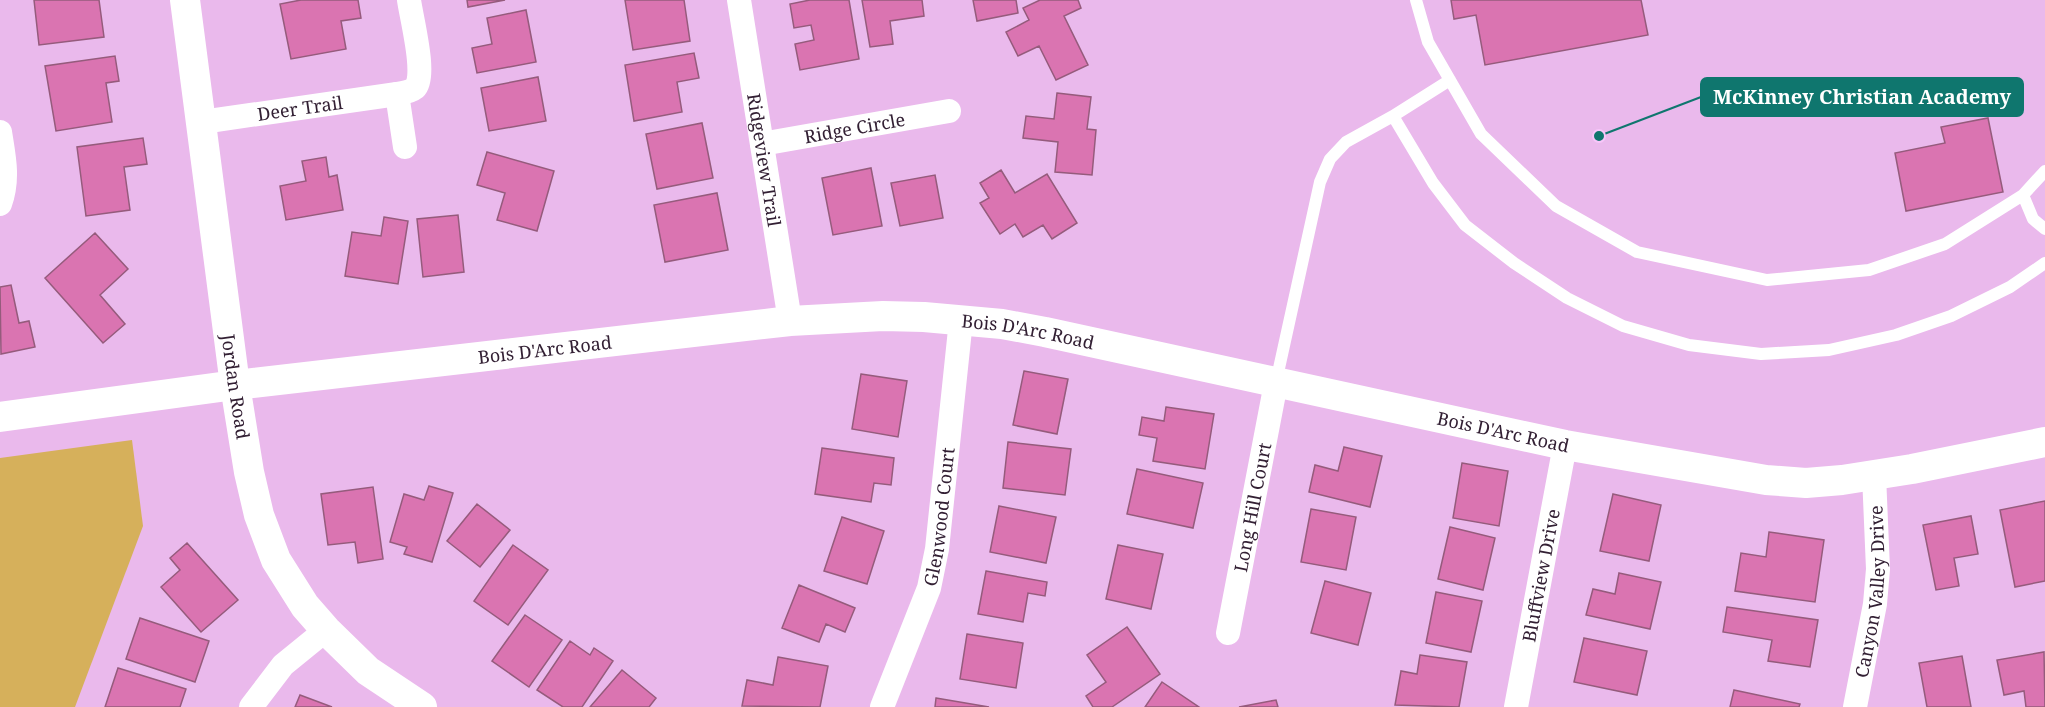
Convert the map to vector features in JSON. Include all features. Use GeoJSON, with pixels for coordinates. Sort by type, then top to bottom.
{"type":"FeatureCollection","features":[{"type":"Feature","properties":{"kind":"street","name":"Jordan Road"},"geometry":{"type":"LineString","coordinates":[[185,0],[235,385],[249,472],[259,515],[276,560],[305,606],[368,671],[423,707]]}},
{"type":"Feature","properties":{"kind":"street","name":"Deer Trail"},"geometry":{"type":"LineString","coordinates":[[201,122],[397,94],[415,88],[420,75],[409,0]]}},
{"type":"Feature","properties":{"kind":"street","name":"Ridgeview Trail"},"geometry":{"type":"LineString","coordinates":[[739,0],[790,321]]}},
{"type":"Feature","properties":{"kind":"street"},"geometry":{"type":"LineString","coordinates":[[397,94],[405,147]]}},
{"type":"Feature","properties":{"kind":"street","name":"Ridge Circle"},"geometry":{"type":"LineString","coordinates":[[762,144],[949,111]]}},
{"type":"Feature","properties":{"kind":"street"},"geometry":{"type":"LineString","coordinates":[[0,132],[5,163],[5,189],[0,204]]}},
{"type":"Feature","properties":{"kind":"street","name":"Bois D'Arc Road"},"geometry":{"type":"LineString","coordinates":[[0,417],[235,385],[790,321],[883,316],[961,320],[1045,332],[1565,445],[1766,480],[1806,483],[1874,475],[2045,442]]}},
{"type":"Feature","properties":{"kind":"street","name":"Glenwood Court"},"geometry":{"type":"LineString","coordinates":[[882,707],[929,588],[938,549],[961,320]]}},
{"type":"Feature","properties":{"kind":"street","name":"Long Hill Court"},"geometry":{"type":"LineString","coordinates":[[1228,633],[1276,383]]}},
{"type":"Feature","properties":{"kind":"street","name":"Bluffview Drive"},"geometry":{"type":"LineString","coordinates":[[1516,707],[1565,445]]}},
{"type":"Feature","properties":{"kind":"street","name":"Canyon Valley Drive"},"geometry":{"type":"LineString","coordinates":[[1855,707],[1875,604],[1878,569],[1874,475]]}},
{"type":"Feature","properties":{"kind":"street"},"geometry":{"type":"LineString","coordinates":[[250,707],[283,665],[326,630]]}},
{"type":"Feature","properties":{"kind":"lane"},"geometry":{"type":"LineString","coordinates":[[1416,0],[1428,42],[1481,134],[1556,206],[1637,252],[1767,280],[1869,270],[1945,244],[2023,195],[2045,171]]}},
{"type":"Feature","properties":{"kind":"lane"},"geometry":{"type":"LineString","coordinates":[[1276,383],[1324,175],[1330,159],[1346,142],[1450,80]]}},
{"type":"Feature","properties":{"kind":"lane"},"geometry":{"type":"LineString","coordinates":[[1393,116],[1433,183],[1466,225],[1514,263],[1567,298],[1623,326],[1689,345],[1761,354],[1829,350],[1896,335],[1951,316],[1981,302],[2010,287],[2045,263]]}},
{"type":"Feature","properties":{"kind":"lane"},"geometry":{"type":"LineString","coordinates":[[2023,195],[2033,219],[2045,230]]}},
{"type":"Feature","properties":{"kind":"shaded area"},"geometry":{"type":"Polygon","coordinates":[[[132,440],[143,526],[75,707],[0,707],[0,458],[132,440]]]}},
{"type":"Feature","properties":{"kind":"building"},"geometry":{"type":"Polygon","coordinates":[[[34,0],[99,0],[104,37],[39,45],[34,0]]]}},
{"type":"Feature","properties":{"kind":"building"},"geometry":{"type":"Polygon","coordinates":[[[301,0],[358,0],[361,18],[341,21],[346,49],[291,59],[280,4],[301,0]]]}},
{"type":"Feature","properties":{"kind":"building"},"geometry":{"type":"Polygon","coordinates":[[[467,0],[505,0],[468,7],[467,0]]]}},
{"type":"Feature","properties":{"kind":"building"},"geometry":{"type":"Polygon","coordinates":[[[625,0],[684,0],[690,41],[633,50],[625,0]]]}},
{"type":"Feature","properties":{"kind":"building"},"geometry":{"type":"Polygon","coordinates":[[[810,0],[849,0],[859,59],[800,70],[795,44],[814,40],[811,25],[794,28],[790,4],[810,0]]]}},
{"type":"Feature","properties":{"kind":"building"},"geometry":{"type":"Polygon","coordinates":[[[862,0],[922,0],[924,16],[890,21],[893,44],[870,47],[862,0]]]}},
{"type":"Feature","properties":{"kind":"building"},"geometry":{"type":"Polygon","coordinates":[[[973,0],[1016,0],[1018,13],[977,21],[973,0]]]}},
{"type":"Feature","properties":{"kind":"building"},"geometry":{"type":"Polygon","coordinates":[[[1040,0],[1078,0],[1081,8],[1064,16],[1088,65],[1056,80],[1039,46],[1018,56],[1006,32],[1029,20],[1023,8],[1040,0]]]}},
{"type":"Feature","properties":{"kind":"building"},"geometry":{"type":"Polygon","coordinates":[[[1451,0],[1641,0],[1648,35],[1485,65],[1476,15],[1454,19],[1451,0]]]}},
{"type":"Feature","properties":{"kind":"building"},"geometry":{"type":"Polygon","coordinates":[[[526,10],[536,62],[477,73],[472,48],[492,44],[487,18],[526,10]]]}},
{"type":"Feature","properties":{"kind":"building"},"geometry":{"type":"Polygon","coordinates":[[[694,53],[699,78],[677,82],[682,112],[634,121],[625,65],[694,53]]]}},
{"type":"Feature","properties":{"kind":"building"},"geometry":{"type":"Polygon","coordinates":[[[115,56],[119,81],[106,83],[112,122],[56,131],[45,66],[115,56]]]}},
{"type":"Feature","properties":{"kind":"building"},"geometry":{"type":"Polygon","coordinates":[[[538,77],[546,121],[489,131],[481,88],[538,77]]]}},
{"type":"Feature","properties":{"kind":"building"},"geometry":{"type":"Polygon","coordinates":[[[1057,93],[1091,97],[1087,129],[1096,130],[1092,175],[1055,172],[1058,142],[1023,138],[1026,116],[1054,119],[1057,93]]]}},
{"type":"Feature","properties":{"kind":"building"},"geometry":{"type":"Polygon","coordinates":[[[1988,118],[2003,192],[1906,211],[1895,153],[1945,143],[1941,127],[1988,118]]]}},
{"type":"Feature","properties":{"kind":"building"},"geometry":{"type":"Polygon","coordinates":[[[702,123],[713,178],[657,189],[646,134],[702,123]]]}},
{"type":"Feature","properties":{"kind":"building"},"geometry":{"type":"Polygon","coordinates":[[[143,138],[147,164],[124,167],[130,210],[86,216],[77,147],[143,138]]]}},
{"type":"Feature","properties":{"kind":"building"},"geometry":{"type":"Polygon","coordinates":[[[487,152],[554,171],[537,231],[497,220],[505,193],[477,185],[487,152]]]}},
{"type":"Feature","properties":{"kind":"building"},"geometry":{"type":"Polygon","coordinates":[[[326,157],[329,177],[337,175],[343,210],[286,220],[280,186],[306,181],[302,161],[326,157]]]}},
{"type":"Feature","properties":{"kind":"building"},"geometry":{"type":"Polygon","coordinates":[[[871,168],[882,226],[833,235],[822,178],[871,168]]]}},
{"type":"Feature","properties":{"kind":"building"},"geometry":{"type":"Polygon","coordinates":[[[1001,170],[1015,193],[1047,174],[1077,223],[1052,239],[1043,225],[1023,237],[1015,224],[1000,234],[980,203],[989,198],[980,183],[1001,170]]]}},
{"type":"Feature","properties":{"kind":"building"},"geometry":{"type":"Polygon","coordinates":[[[935,175],[943,218],[900,226],[891,183],[935,175]]]}},
{"type":"Feature","properties":{"kind":"building"},"geometry":{"type":"Polygon","coordinates":[[[717,193],[728,250],[665,262],[654,205],[717,193]]]}},
{"type":"Feature","properties":{"kind":"building"},"geometry":{"type":"Polygon","coordinates":[[[458,215],[464,272],[423,277],[417,219],[458,215]]]}},
{"type":"Feature","properties":{"kind":"building"},"geometry":{"type":"Polygon","coordinates":[[[384,217],[408,221],[398,284],[345,276],[352,232],[381,236],[384,217]]]}},
{"type":"Feature","properties":{"kind":"building"},"geometry":{"type":"Polygon","coordinates":[[[95,233],[128,269],[100,295],[125,324],[103,343],[45,278],[95,233]]]}},
{"type":"Feature","properties":{"kind":"building"},"geometry":{"type":"Polygon","coordinates":[[[11,285],[19,323],[29,321],[35,347],[1,354],[0,287],[11,285]]]}},
{"type":"Feature","properties":{"kind":"building"},"geometry":{"type":"Polygon","coordinates":[[[1024,371],[1068,379],[1057,434],[1013,425],[1024,371]]]}},
{"type":"Feature","properties":{"kind":"building"},"geometry":{"type":"Polygon","coordinates":[[[861,374],[907,381],[898,437],[852,429],[861,374]]]}},
{"type":"Feature","properties":{"kind":"building"},"geometry":{"type":"Polygon","coordinates":[[[1166,407],[1214,414],[1205,469],[1153,461],[1157,438],[1139,435],[1142,417],[1164,421],[1166,407]]]}},
{"type":"Feature","properties":{"kind":"building"},"geometry":{"type":"Polygon","coordinates":[[[1008,442],[1071,449],[1065,495],[1003,488],[1008,442]]]}},
{"type":"Feature","properties":{"kind":"building"},"geometry":{"type":"Polygon","coordinates":[[[1344,447],[1382,456],[1370,507],[1309,492],[1315,465],[1338,471],[1344,447]]]}},
{"type":"Feature","properties":{"kind":"building"},"geometry":{"type":"Polygon","coordinates":[[[822,448],[894,458],[891,485],[874,483],[871,502],[815,494],[822,448]]]}},
{"type":"Feature","properties":{"kind":"building"},"geometry":{"type":"Polygon","coordinates":[[[1462,463],[1508,471],[1499,526],[1453,518],[1462,463]]]}},
{"type":"Feature","properties":{"kind":"building"},"geometry":{"type":"Polygon","coordinates":[[[1137,469],[1203,483],[1193,528],[1127,514],[1137,469]]]}},
{"type":"Feature","properties":{"kind":"building"},"geometry":{"type":"Polygon","coordinates":[[[429,486],[453,493],[432,562],[404,554],[407,547],[390,542],[404,494],[424,500],[429,486]]]}},
{"type":"Feature","properties":{"kind":"building"},"geometry":{"type":"Polygon","coordinates":[[[373,487],[383,559],[358,563],[355,542],[328,545],[321,494],[373,487]]]}},
{"type":"Feature","properties":{"kind":"building"},"geometry":{"type":"Polygon","coordinates":[[[1613,494],[1661,505],[1649,561],[1600,551],[1613,494]]]}},
{"type":"Feature","properties":{"kind":"building"},"geometry":{"type":"Polygon","coordinates":[[[2045,501],[2045,581],[2015,587],[2000,510],[2045,501]]]}},
{"type":"Feature","properties":{"kind":"building"},"geometry":{"type":"Polygon","coordinates":[[[477,504],[510,530],[480,567],[447,541],[477,504]]]}},
{"type":"Feature","properties":{"kind":"building"},"geometry":{"type":"Polygon","coordinates":[[[999,506],[1056,517],[1046,563],[990,552],[999,506]]]}},
{"type":"Feature","properties":{"kind":"building"},"geometry":{"type":"Polygon","coordinates":[[[1311,509],[1356,517],[1346,570],[1301,562],[1311,509]]]}},
{"type":"Feature","properties":{"kind":"building"},"geometry":{"type":"Polygon","coordinates":[[[1971,516],[1978,554],[1954,558],[1959,586],[1936,590],[1923,525],[1971,516]]]}},
{"type":"Feature","properties":{"kind":"building"},"geometry":{"type":"Polygon","coordinates":[[[842,517],[884,531],[867,584],[824,571],[842,517]]]}},
{"type":"Feature","properties":{"kind":"building"},"geometry":{"type":"Polygon","coordinates":[[[1450,527],[1495,538],[1483,590],[1438,579],[1450,527]]]}},
{"type":"Feature","properties":{"kind":"building"},"geometry":{"type":"Polygon","coordinates":[[[1769,532],[1824,540],[1815,602],[1735,591],[1741,553],[1766,557],[1769,532]]]}},
{"type":"Feature","properties":{"kind":"building"},"geometry":{"type":"Polygon","coordinates":[[[187,543],[238,600],[201,632],[161,587],[180,570],[170,558],[187,543]]]}},
{"type":"Feature","properties":{"kind":"building"},"geometry":{"type":"Polygon","coordinates":[[[513,545],[548,570],[508,625],[474,601],[513,545]]]}},
{"type":"Feature","properties":{"kind":"building"},"geometry":{"type":"Polygon","coordinates":[[[1118,545],[1163,554],[1151,609],[1106,599],[1118,545]]]}},
{"type":"Feature","properties":{"kind":"building"},"geometry":{"type":"Polygon","coordinates":[[[986,571],[1047,582],[1045,596],[1028,593],[1023,622],[978,614],[986,571]]]}},
{"type":"Feature","properties":{"kind":"building"},"geometry":{"type":"Polygon","coordinates":[[[1619,573],[1661,582],[1650,629],[1586,615],[1593,589],[1615,594],[1619,573]]]}},
{"type":"Feature","properties":{"kind":"building"},"geometry":{"type":"Polygon","coordinates":[[[1325,581],[1371,593],[1358,645],[1311,633],[1325,581]]]}},
{"type":"Feature","properties":{"kind":"building"},"geometry":{"type":"Polygon","coordinates":[[[799,585],[855,608],[845,632],[826,624],[819,642],[782,628],[799,585]]]}},
{"type":"Feature","properties":{"kind":"building"},"geometry":{"type":"Polygon","coordinates":[[[1436,592],[1482,601],[1471,652],[1426,643],[1436,592]]]}},
{"type":"Feature","properties":{"kind":"building"},"geometry":{"type":"Polygon","coordinates":[[[1727,607],[1818,620],[1810,667],[1768,661],[1772,640],[1723,632],[1727,607]]]}},
{"type":"Feature","properties":{"kind":"building"},"geometry":{"type":"Polygon","coordinates":[[[525,615],[562,640],[529,687],[492,661],[525,615]]]}},
{"type":"Feature","properties":{"kind":"building"},"geometry":{"type":"Polygon","coordinates":[[[140,618],[209,641],[195,682],[126,659],[140,618]]]}},
{"type":"Feature","properties":{"kind":"building"},"geometry":{"type":"Polygon","coordinates":[[[1127,627],[1160,674],[1112,707],[1093,707],[1086,696],[1106,682],[1087,655],[1127,627]]]}},
{"type":"Feature","properties":{"kind":"building"},"geometry":{"type":"Polygon","coordinates":[[[967,634],[1023,643],[1016,688],[960,679],[967,634]]]}},
{"type":"Feature","properties":{"kind":"building"},"geometry":{"type":"Polygon","coordinates":[[[1584,638],[1647,651],[1637,695],[1574,682],[1584,638]]]}},
{"type":"Feature","properties":{"kind":"building"},"geometry":{"type":"Polygon","coordinates":[[[570,641],[590,655],[594,648],[613,661],[582,707],[563,707],[537,690],[570,641]]]}},
{"type":"Feature","properties":{"kind":"building"},"geometry":{"type":"Polygon","coordinates":[[[2044,652],[2045,707],[2026,707],[2024,691],[2004,695],[1997,660],[2044,652]]]}},
{"type":"Feature","properties":{"kind":"building"},"geometry":{"type":"Polygon","coordinates":[[[1420,655],[1467,662],[1459,707],[1395,705],[1401,671],[1417,674],[1420,655]]]}},
{"type":"Feature","properties":{"kind":"building"},"geometry":{"type":"Polygon","coordinates":[[[1962,656],[1971,707],[1927,707],[1919,663],[1962,656]]]}},
{"type":"Feature","properties":{"kind":"building"},"geometry":{"type":"Polygon","coordinates":[[[778,657],[828,666],[820,707],[742,706],[747,680],[773,685],[778,657]]]}},
{"type":"Feature","properties":{"kind":"building"},"geometry":{"type":"Polygon","coordinates":[[[118,668],[186,689],[180,707],[105,707],[118,668]]]}},
{"type":"Feature","properties":{"kind":"building"},"geometry":{"type":"Polygon","coordinates":[[[622,670],[656,698],[649,707],[590,707],[622,670]]]}},
{"type":"Feature","properties":{"kind":"building"},"geometry":{"type":"Polygon","coordinates":[[[1162,682],[1199,707],[1145,707],[1162,682]]]}},
{"type":"Feature","properties":{"kind":"building"},"geometry":{"type":"Polygon","coordinates":[[[1734,690],[1800,704],[1799,707],[1730,707],[1734,690]]]}},
{"type":"Feature","properties":{"kind":"building"},"geometry":{"type":"Polygon","coordinates":[[[300,695],[332,707],[295,707],[300,695]]]}},
{"type":"Feature","properties":{"kind":"building"},"geometry":{"type":"Polygon","coordinates":[[[936,698],[989,707],[935,707],[936,698]]]}},
{"type":"Feature","properties":{"kind":"building"},"geometry":{"type":"Polygon","coordinates":[[[1276,700],[1278,707],[1239,707],[1276,700]]]}},
{"type":"Feature","properties":{"kind":"place","name":"McKinney Christian Academy"},"geometry":{"type":"Point","coordinates":[1599,136]}}]}
